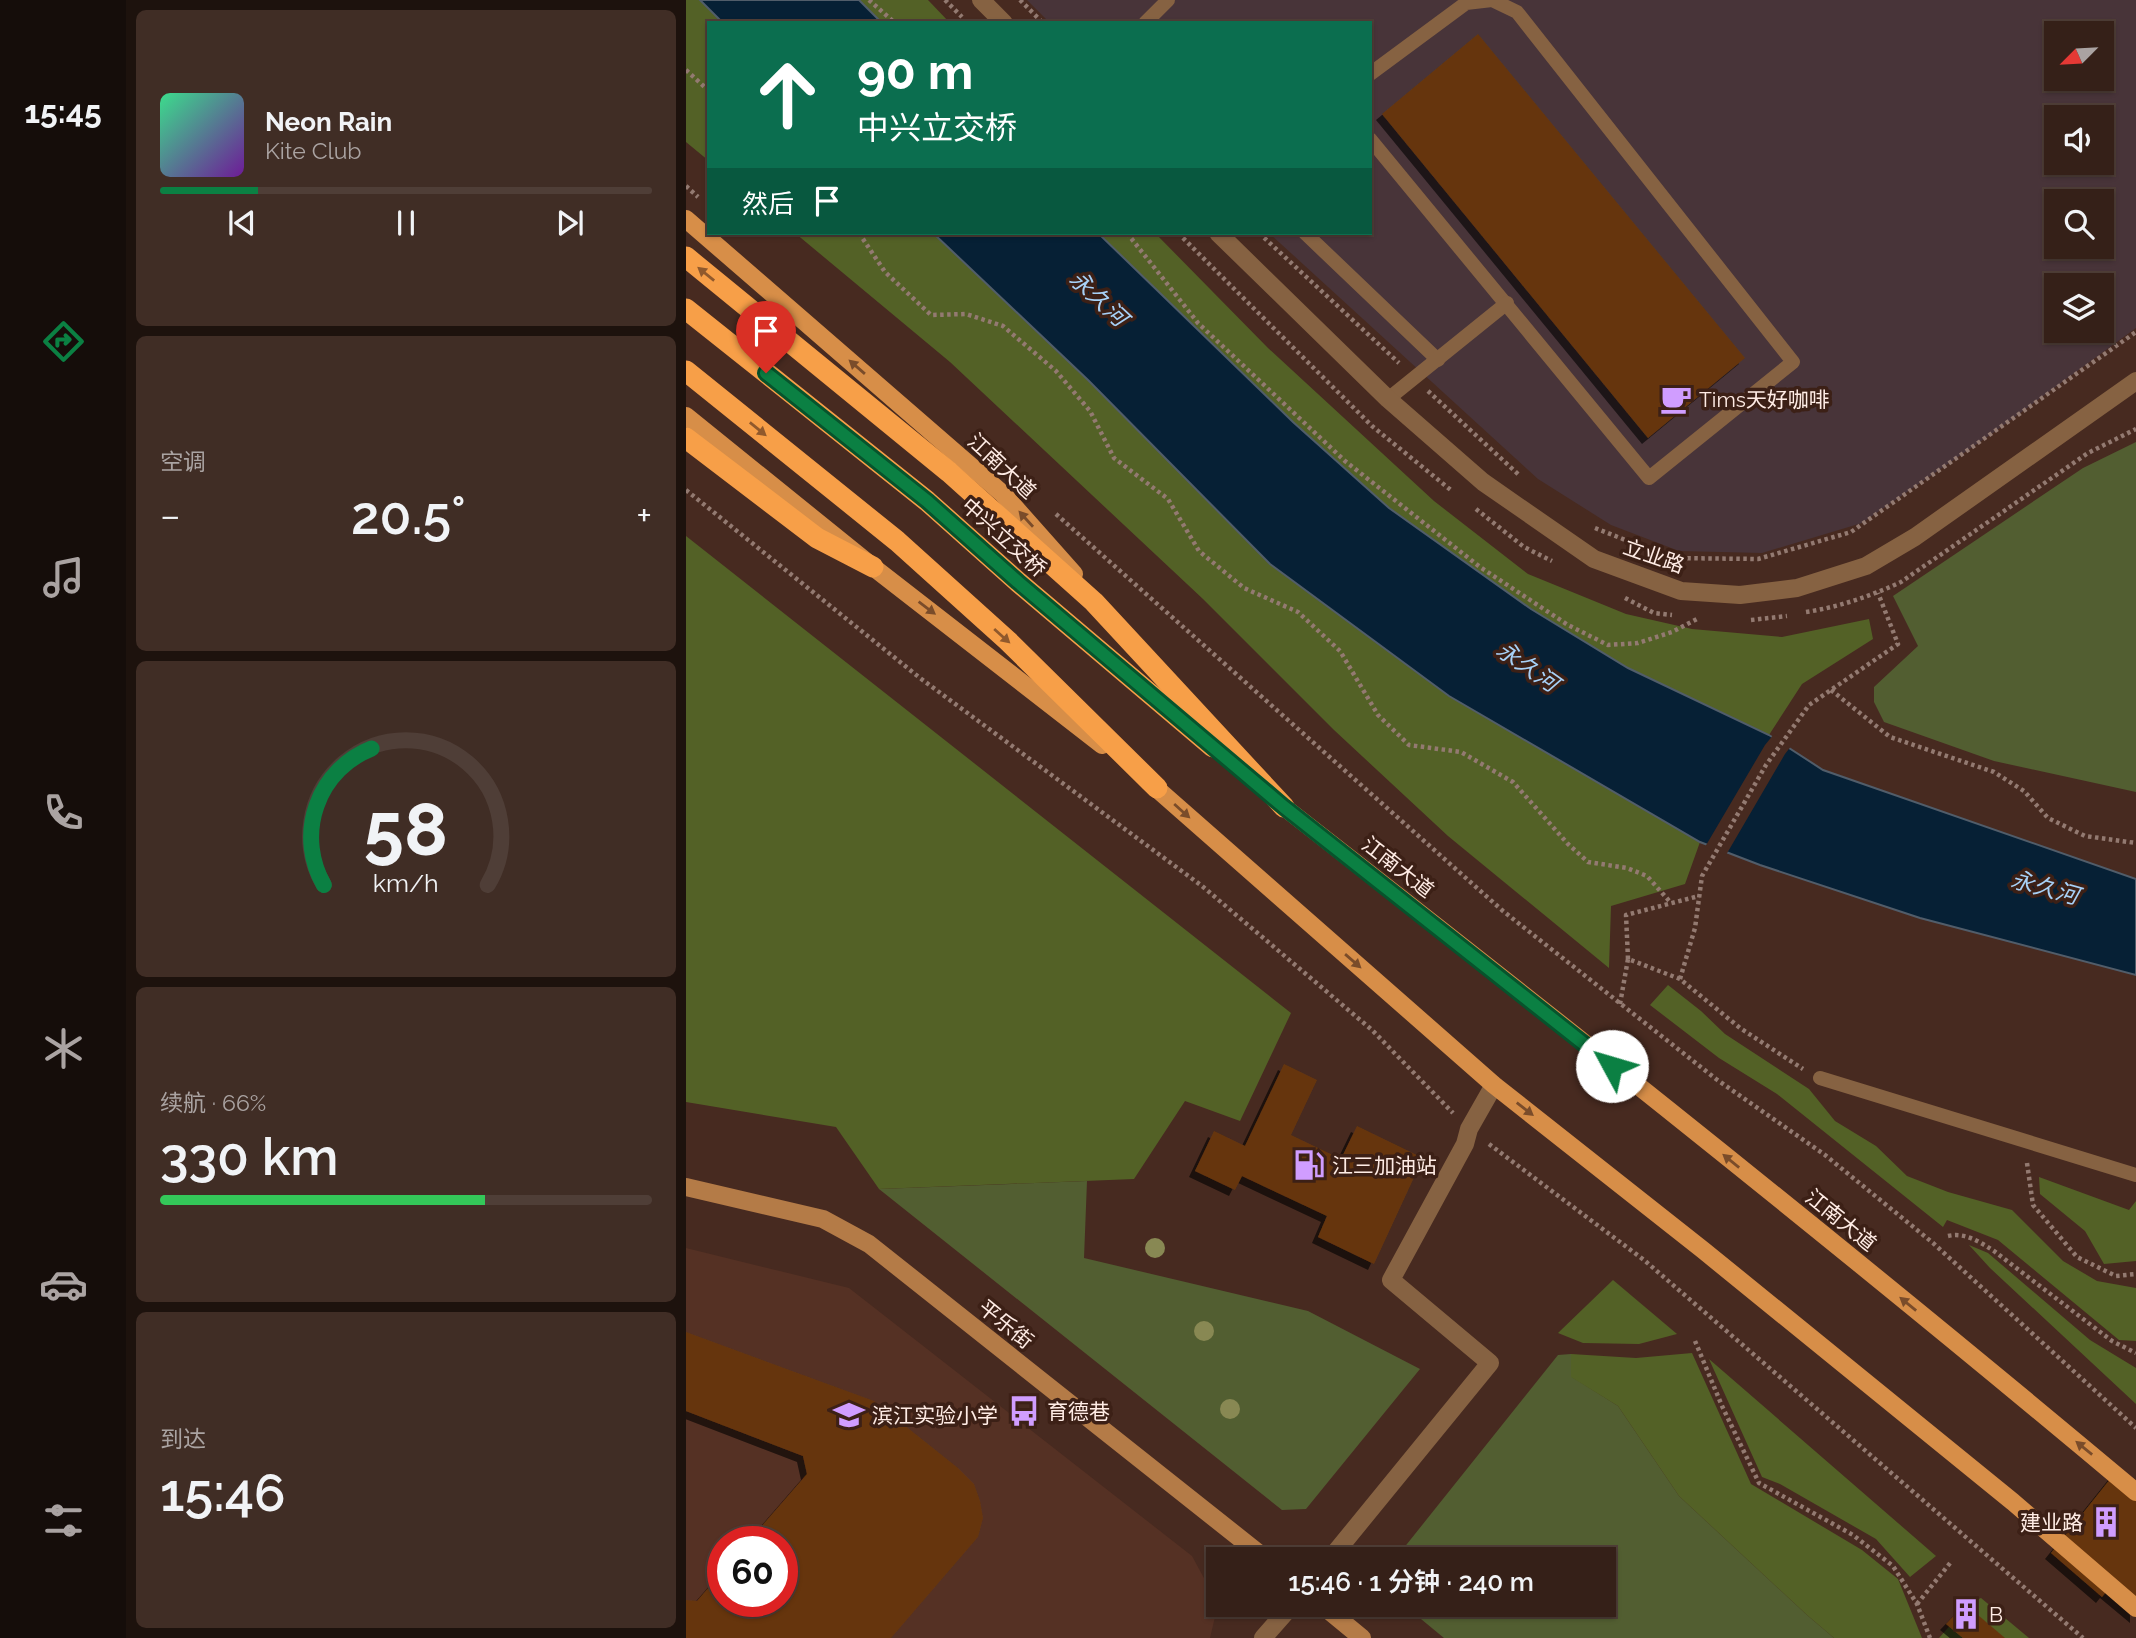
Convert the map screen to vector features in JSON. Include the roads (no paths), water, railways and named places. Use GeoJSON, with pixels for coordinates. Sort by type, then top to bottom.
{"type":"FeatureCollection","features":[{"type":"Feature","properties":{"kind":"highway"},"geometry":{"type":"LineString","coordinates":[[686,257],[949,472],[1094,602],[1284,807]]}},
{"type":"Feature","properties":{"kind":"highway","name":"中兴立交桥"},"geometry":{"type":"LineString","coordinates":[[686,309],[927,501],[1018,582],[1284,807]]}},
{"type":"Feature","properties":{"kind":"highway"},"geometry":{"type":"LineString","coordinates":[[686,371],[897,541],[1008,641],[1157,788]]}},
{"type":"Feature","properties":{"kind":"highway"},"geometry":{"type":"LineString","coordinates":[[686,438],[817,538],[873,567]]}},
{"type":"Feature","properties":{"kind":"main road","name":"江南大道"},"geometry":{"type":"LineString","coordinates":[[686,219],[1003,494],[1284,807],[1827,1238],[2136,1492]]}},
{"type":"Feature","properties":{"kind":"main road"},"geometry":{"type":"LineString","coordinates":[[686,416],[873,567],[1157,788],[1494,1085],[1724,1267],[2013,1502],[2136,1608]]}},
{"type":"Feature","properties":{"kind":"street"},"geometry":{"type":"LineString","coordinates":[[981,0],[1002,21]]}},
{"type":"Feature","properties":{"kind":"street","name":"立业路"},"geometry":{"type":"LineString","coordinates":[[1220,235],[1388,399],[1483,482],[1594,559],[1681,591],[1740,595],[1797,588],[1866,566],[1915,537],[2136,381]]}},
{"type":"Feature","properties":{"kind":"street"},"geometry":{"type":"LineString","coordinates":[[1340,1547],[1490,1363],[1391,1280],[1465,1144],[1468,1129],[1494,1085]]}},
{"type":"Feature","properties":{"kind":"street","name":"平乐街"},"geometry":{"type":"LineString","coordinates":[[686,1187],[823,1219],[869,1244],[1251,1547]]}},
{"type":"Feature","properties":{"kind":"street"},"geometry":{"type":"LineString","coordinates":[[1263,1638],[1281,1617]]}},
{"type":"Feature","properties":{"kind":"street"},"geometry":{"type":"LineString","coordinates":[[1337,1617],[1362,1638]]}},
{"type":"Feature","properties":{"kind":"lane"},"geometry":{"type":"LineString","coordinates":[[1147,21],[1168,0]]}},
{"type":"Feature","properties":{"kind":"lane"},"geometry":{"type":"LineString","coordinates":[[1372,73],[1466,3],[1492,0],[1517,12],[1793,362],[1649,478],[1372,141]]}},
{"type":"Feature","properties":{"kind":"lane"},"geometry":{"type":"LineString","coordinates":[[1307,235],[1438,359]]}},
{"type":"Feature","properties":{"kind":"lane"},"geometry":{"type":"LineString","coordinates":[[1388,399],[1507,303]]}},
{"type":"Feature","properties":{"kind":"lane"},"geometry":{"type":"LineString","coordinates":[[1820,1078],[2136,1175]]}},
{"type":"Feature","properties":{"kind":"water"},"geometry":{"type":"Polygon","coordinates":[[[700,0],[859,0],[880,21],[721,21],[700,0]]]}},
{"type":"Feature","properties":{"kind":"water","name":"永久河"},"geometry":{"type":"Polygon","coordinates":[[[935,235],[1100,235],[1293,422],[1389,508],[1531,609],[1628,668],[1769,735],[1823,770],[2136,879],[2136,975],[1920,918],[1760,865],[1700,842],[1449,696],[1270,564],[1088,380],[935,235]]]}},
{"type":"Feature","properties":{"kind":"place","name":"Tims天好咖啡"},"geometry":{"type":"Point","coordinates":[1676,399]}},
{"type":"Feature","properties":{"kind":"place","name":"江三加油站"},"geometry":{"type":"Point","coordinates":[1309,1165]}},
{"type":"Feature","properties":{"kind":"place","name":"育德巷"},"geometry":{"type":"Point","coordinates":[1024,1411]}},
{"type":"Feature","properties":{"kind":"place","name":"滨江实验小学"},"geometry":{"type":"Point","coordinates":[849,1415]}},
{"type":"Feature","properties":{"kind":"place","name":"建业路"},"geometry":{"type":"Point","coordinates":[2106,1522]}},
{"type":"Feature","properties":{"kind":"place","name":"B"},"geometry":{"type":"Point","coordinates":[1966,1614]}}]}
